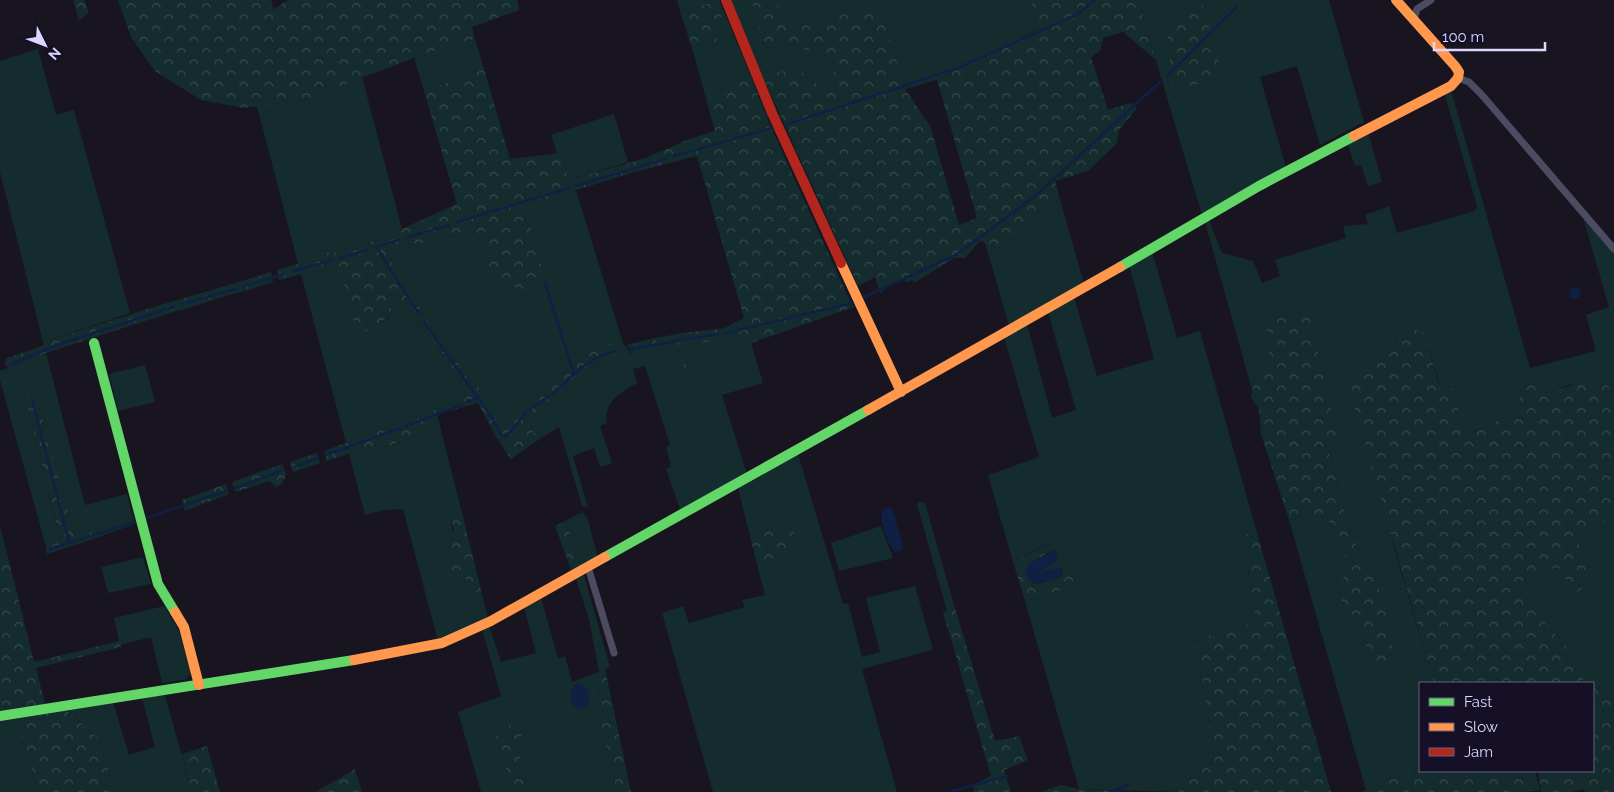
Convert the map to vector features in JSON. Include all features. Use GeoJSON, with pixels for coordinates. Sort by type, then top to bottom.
{"type":"FeatureCollection","features":[{"type":"Feature","properties":{"kind":"street"},"geometry":{"type":"LineString","coordinates":[[726,0],[788,148],[901,392]]}},
{"type":"Feature","properties":{"kind":"street"},"geometry":{"type":"LineString","coordinates":[[0,716],[404,652],[442,643],[491,621],[901,392],[1259,186],[1451,86],[1458,78],[1459,72],[1396,0]]}},
{"type":"Feature","properties":{"kind":"street"},"geometry":{"type":"LineString","coordinates":[[1414,19],[1417,9],[1431,0]]}},
{"type":"Feature","properties":{"kind":"street"},"geometry":{"type":"LineString","coordinates":[[1458,78],[1469,82],[1482,95],[1614,249]]}},
{"type":"Feature","properties":{"kind":"street"},"geometry":{"type":"LineString","coordinates":[[94,344],[158,584],[184,627],[199,685]]}},
{"type":"Feature","properties":{"kind":"street"},"geometry":{"type":"LineString","coordinates":[[588,567],[614,653]]}},
{"type":"Feature","properties":{"kind":"green space"},"geometry":{"type":"Polygon","coordinates":[[[73,0],[84,0],[89,13],[79,20],[73,0]]]}},
{"type":"Feature","properties":{"kind":"green space"},"geometry":{"type":"Polygon","coordinates":[[[118,0],[271,0],[274,10],[287,0],[517,0],[519,10],[472,27],[475,39],[414,58],[303,100],[244,108],[201,100],[155,71],[131,37],[118,0]]]}},
{"type":"Feature","properties":{"kind":"green space"},"geometry":{"type":"Polygon","coordinates":[[[677,0],[719,0],[745,62],[728,87],[706,99],[693,51],[718,44],[714,34],[715,2],[680,11],[677,0]]]}},
{"type":"Feature","properties":{"kind":"green space"},"geometry":{"type":"Polygon","coordinates":[[[731,0],[751,0],[765,47],[808,50],[836,64],[827,93],[799,70],[761,73],[731,0]]]}},
{"type":"Feature","properties":{"kind":"green space"},"geometry":{"type":"Polygon","coordinates":[[[751,0],[778,0],[780,22],[806,25],[855,7],[868,11],[886,25],[905,89],[930,126],[959,225],[977,218],[937,80],[1036,30],[1031,0],[1138,0],[1156,60],[1123,32],[1103,38],[1100,51],[1091,57],[1108,110],[1130,103],[1137,108],[1119,130],[1117,143],[1088,171],[1055,181],[1060,199],[1032,217],[1023,235],[997,248],[980,241],[965,258],[954,258],[914,283],[912,279],[909,282],[898,280],[880,293],[875,277],[858,286],[761,73],[799,70],[827,92],[836,64],[808,50],[765,47],[751,0]]]}},
{"type":"Feature","properties":{"kind":"green space"},"geometry":{"type":"Polygon","coordinates":[[[778,0],[1031,0],[1036,30],[937,80],[905,89],[886,25],[855,7],[806,25],[780,22],[778,0]]]}},
{"type":"Feature","properties":{"kind":"green space"},"geometry":{"type":"Polygon","coordinates":[[[1138,0],[1329,0],[1364,122],[1320,145],[1297,66],[1260,77],[1286,168],[1202,215],[1138,0]]]}},
{"type":"Feature","properties":{"kind":"green space"},"geometry":{"type":"Polygon","coordinates":[[[715,2],[722,17],[714,34],[719,44],[693,51],[680,11],[715,2]]]}},
{"type":"Feature","properties":{"kind":"green space"},"geometry":{"type":"Polygon","coordinates":[[[1198,2],[1203,6],[1223,77],[1173,90],[1166,23],[1198,2]]]}},
{"type":"Feature","properties":{"kind":"green space"},"geometry":{"type":"Polygon","coordinates":[[[475,39],[484,69],[424,91],[414,58],[475,39]]]}},
{"type":"Feature","properties":{"kind":"green space"},"geometry":{"type":"Polygon","coordinates":[[[38,49],[56,115],[74,110],[130,313],[43,342],[0,172],[0,61],[38,49]]]}},
{"type":"Feature","properties":{"kind":"green space"},"geometry":{"type":"Polygon","coordinates":[[[745,62],[770,125],[852,305],[857,306],[751,343],[749,339],[727,341],[722,329],[744,318],[697,156],[631,173],[525,206],[546,280],[539,280],[531,275],[528,278],[531,289],[521,292],[489,267],[489,254],[473,230],[456,233],[437,243],[411,243],[390,253],[389,257],[429,323],[470,381],[481,389],[498,417],[491,427],[478,403],[437,414],[440,426],[386,447],[376,445],[326,461],[324,451],[466,398],[454,370],[445,357],[395,296],[391,296],[389,300],[392,314],[358,337],[339,265],[279,280],[277,270],[298,264],[320,250],[331,253],[377,240],[381,236],[402,229],[457,204],[424,91],[484,69],[510,159],[561,153],[569,180],[646,158],[687,140],[715,131],[706,99],[728,87],[745,62]]]}},
{"type":"Feature","properties":{"kind":"green space"},"geometry":{"type":"Polygon","coordinates":[[[362,77],[402,229],[381,236],[377,240],[331,253],[320,250],[298,264],[257,106],[303,100],[362,77]]]}},
{"type":"Feature","properties":{"kind":"green space"},"geometry":{"type":"Polygon","coordinates":[[[1451,90],[1530,368],[1596,351],[1586,315],[1609,307],[1582,214],[1614,253],[1614,396],[1607,384],[1572,384],[1546,393],[1536,376],[1507,416],[1465,436],[1453,388],[1439,382],[1425,335],[1399,323],[1394,351],[1366,366],[1393,544],[1434,682],[1419,682],[1419,768],[1380,782],[1366,790],[1289,520],[1322,512],[1328,519],[1337,549],[1355,563],[1337,585],[1343,605],[1361,624],[1371,668],[1378,584],[1351,535],[1329,451],[1337,435],[1309,315],[1292,311],[1270,359],[1255,377],[1252,390],[1205,222],[1209,220],[1222,253],[1253,261],[1262,283],[1280,276],[1275,260],[1346,238],[1343,226],[1368,224],[1365,215],[1389,206],[1397,233],[1475,211],[1477,206],[1445,95],[1443,94],[1451,90]]]}},
{"type":"Feature","properties":{"kind":"green space"},"geometry":{"type":"Polygon","coordinates":[[[614,114],[628,162],[569,180],[561,153],[557,153],[551,135],[614,114]]]}},
{"type":"Feature","properties":{"kind":"green space"},"geometry":{"type":"Polygon","coordinates":[[[1368,132],[1382,182],[1368,186],[1361,165],[1355,166],[1347,143],[1368,132]]]}},
{"type":"Feature","properties":{"kind":"green space"},"geometry":{"type":"Polygon","coordinates":[[[576,190],[623,343],[631,354],[657,347],[655,338],[683,333],[689,345],[720,339],[717,329],[722,329],[727,341],[750,339],[763,383],[722,395],[747,474],[681,512],[666,469],[671,466],[666,447],[670,445],[645,366],[633,369],[637,383],[614,398],[606,415],[607,423],[600,426],[612,463],[600,467],[594,448],[573,456],[588,508],[582,506],[559,427],[544,436],[534,433],[530,427],[536,412],[558,399],[602,358],[595,348],[559,376],[547,389],[513,411],[494,434],[491,427],[498,417],[481,390],[470,381],[429,323],[389,257],[390,253],[411,243],[437,243],[456,233],[473,230],[489,254],[530,289],[528,278],[531,275],[539,280],[546,280],[524,206],[576,190]]]}},
{"type":"Feature","properties":{"kind":"green space"},"geometry":{"type":"Polygon","coordinates":[[[1060,199],[1084,284],[1009,325],[985,243],[997,248],[1023,235],[1032,217],[1060,199]]]}},
{"type":"Feature","properties":{"kind":"green space"},"geometry":{"type":"Polygon","coordinates":[[[1152,251],[1177,338],[1200,331],[1259,540],[1246,534],[1248,569],[1256,622],[1196,639],[1215,761],[1179,778],[1179,792],[1079,789],[1025,601],[1075,586],[1069,564],[1062,568],[1037,573],[1055,562],[1056,550],[1050,552],[1048,543],[1013,562],[988,475],[1039,457],[1004,337],[1027,324],[1052,418],[1076,410],[1048,312],[1074,297],[1097,376],[1154,359],[1129,264],[1152,251]]]}},
{"type":"Feature","properties":{"kind":"green space"},"geometry":{"type":"Polygon","coordinates":[[[339,265],[371,327],[386,321],[392,314],[389,300],[391,296],[395,296],[445,357],[454,370],[466,398],[346,443],[301,274],[339,265]]]}},
{"type":"Feature","properties":{"kind":"green space"},"geometry":{"type":"Polygon","coordinates":[[[271,272],[273,282],[245,291],[242,281],[271,272]]]}},
{"type":"Feature","properties":{"kind":"green space"},"geometry":{"type":"Polygon","coordinates":[[[242,281],[245,291],[225,296],[222,287],[242,281]]]}},
{"type":"Feature","properties":{"kind":"green space"},"geometry":{"type":"Polygon","coordinates":[[[222,287],[225,296],[185,309],[181,299],[222,287]]]}},
{"type":"Feature","properties":{"kind":"green space"},"geometry":{"type":"Polygon","coordinates":[[[181,299],[185,309],[173,312],[170,302],[181,299]]]}},
{"type":"Feature","properties":{"kind":"green space"},"geometry":{"type":"Polygon","coordinates":[[[170,302],[173,312],[46,353],[7,368],[5,359],[44,345],[43,342],[170,302]]]}},
{"type":"Feature","properties":{"kind":"green space"},"geometry":{"type":"Polygon","coordinates":[[[1292,311],[1309,314],[1337,435],[1329,452],[1351,535],[1378,584],[1390,628],[1394,664],[1385,672],[1371,668],[1361,624],[1343,605],[1337,585],[1355,563],[1337,549],[1328,519],[1322,513],[1289,520],[1261,434],[1259,409],[1251,397],[1255,377],[1270,359],[1266,327],[1292,311]]]}},
{"type":"Feature","properties":{"kind":"green space"},"geometry":{"type":"Polygon","coordinates":[[[1399,323],[1425,334],[1438,382],[1453,388],[1465,436],[1507,416],[1536,375],[1546,393],[1585,381],[1607,384],[1614,396],[1614,517],[1576,535],[1590,583],[1571,596],[1562,569],[1549,568],[1520,594],[1587,671],[1582,682],[1434,682],[1347,381],[1366,366],[1394,351],[1399,323]]]}},
{"type":"Feature","properties":{"kind":"green space"},"geometry":{"type":"Polygon","coordinates":[[[717,329],[720,340],[689,345],[683,333],[717,329]]]}},
{"type":"Feature","properties":{"kind":"green space"},"geometry":{"type":"Polygon","coordinates":[[[655,338],[658,347],[632,354],[627,345],[655,338]]]}},
{"type":"Feature","properties":{"kind":"green space"},"geometry":{"type":"Polygon","coordinates":[[[680,341],[685,346],[694,370],[691,377],[686,373],[676,343],[680,341]]]}},
{"type":"Feature","properties":{"kind":"green space"},"geometry":{"type":"Polygon","coordinates":[[[616,342],[615,357],[602,358],[558,399],[536,412],[530,427],[534,433],[544,436],[511,459],[494,434],[513,411],[547,389],[559,376],[595,348],[616,342]]]}},
{"type":"Feature","properties":{"kind":"green space"},"geometry":{"type":"Polygon","coordinates":[[[46,353],[85,505],[127,494],[135,524],[93,539],[91,530],[74,535],[35,392],[24,393],[61,543],[46,547],[0,380],[0,371],[46,353]]]}},
{"type":"Feature","properties":{"kind":"green space"},"geometry":{"type":"Polygon","coordinates":[[[145,365],[155,402],[118,411],[109,374],[145,365]]]}},
{"type":"Feature","properties":{"kind":"green space"},"geometry":{"type":"Polygon","coordinates":[[[35,391],[74,534],[91,530],[93,539],[47,554],[46,547],[61,542],[24,393],[35,391]]]}},
{"type":"Feature","properties":{"kind":"green space"},"geometry":{"type":"Polygon","coordinates":[[[440,426],[461,509],[451,519],[456,578],[465,576],[470,590],[483,598],[488,618],[438,641],[403,509],[384,510],[365,515],[349,454],[376,445],[387,447],[440,426]]]}},
{"type":"Feature","properties":{"kind":"green space"},"geometry":{"type":"Polygon","coordinates":[[[317,453],[320,463],[293,472],[290,462],[317,453]]]}},
{"type":"Feature","properties":{"kind":"green space"},"geometry":{"type":"Polygon","coordinates":[[[798,454],[843,604],[848,603],[862,657],[880,652],[866,598],[915,586],[933,650],[862,669],[897,792],[713,792],[662,613],[683,606],[689,623],[745,607],[742,600],[765,595],[757,564],[799,550],[791,526],[750,536],[738,488],[798,454]]]}},
{"type":"Feature","properties":{"kind":"green space"},"geometry":{"type":"Polygon","coordinates":[[[282,464],[286,475],[282,484],[276,487],[270,481],[235,492],[232,482],[282,464]]]}},
{"type":"Feature","properties":{"kind":"green space"},"geometry":{"type":"Polygon","coordinates":[[[226,484],[229,494],[185,511],[182,500],[226,484]]]}},
{"type":"Feature","properties":{"kind":"green space"},"geometry":{"type":"Polygon","coordinates":[[[919,502],[925,503],[955,608],[947,611],[917,504],[919,502]]]}},
{"type":"Feature","properties":{"kind":"green space"},"geometry":{"type":"Polygon","coordinates":[[[461,509],[483,598],[470,591],[465,577],[455,579],[443,540],[454,530],[451,519],[461,509]]]}},
{"type":"Feature","properties":{"kind":"green space"},"geometry":{"type":"Polygon","coordinates":[[[583,512],[588,520],[598,558],[584,566],[565,521],[583,512]]]}},
{"type":"Feature","properties":{"kind":"green space"},"geometry":{"type":"Polygon","coordinates":[[[1614,517],[1614,694],[1591,673],[1586,682],[1581,682],[1586,671],[1520,594],[1549,568],[1562,569],[1576,534],[1614,517]]]}},
{"type":"Feature","properties":{"kind":"green space"},"geometry":{"type":"Polygon","coordinates":[[[565,521],[584,566],[572,572],[555,526],[565,521]]]}},
{"type":"Feature","properties":{"kind":"green space"},"geometry":{"type":"Polygon","coordinates":[[[792,525],[799,550],[757,564],[750,536],[792,525]]]}},
{"type":"Feature","properties":{"kind":"green space"},"geometry":{"type":"Polygon","coordinates":[[[881,526],[893,558],[839,571],[831,543],[881,526]]]}},
{"type":"Feature","properties":{"kind":"green space"},"geometry":{"type":"Polygon","coordinates":[[[0,527],[8,557],[0,556],[0,527]]]}},
{"type":"Feature","properties":{"kind":"green space"},"geometry":{"type":"Polygon","coordinates":[[[1246,534],[1259,540],[1331,792],[1179,792],[1179,778],[1215,761],[1196,639],[1256,622],[1248,569],[1246,534]]]}},
{"type":"Feature","properties":{"kind":"green space"},"geometry":{"type":"Polygon","coordinates":[[[1049,543],[1050,552],[1030,563],[1037,584],[1060,578],[1062,568],[1069,564],[1075,586],[1025,601],[1013,562],[1049,543]]]}},
{"type":"Feature","properties":{"kind":"green space"},"geometry":{"type":"Polygon","coordinates":[[[0,556],[8,557],[34,662],[119,641],[121,647],[36,668],[45,704],[0,711],[0,556]]]}},
{"type":"Feature","properties":{"kind":"green space"},"geometry":{"type":"Polygon","coordinates":[[[143,557],[151,584],[108,593],[101,567],[143,557]]]}},
{"type":"Feature","properties":{"kind":"green space"},"geometry":{"type":"Polygon","coordinates":[[[584,575],[610,667],[599,672],[589,619],[576,579],[584,575]]]}},
{"type":"Feature","properties":{"kind":"green space"},"geometry":{"type":"Polygon","coordinates":[[[541,598],[558,658],[565,656],[572,682],[599,672],[598,714],[617,792],[529,792],[515,740],[496,736],[514,792],[481,792],[458,712],[501,696],[482,629],[489,625],[501,662],[536,653],[524,607],[541,598]]]}},
{"type":"Feature","properties":{"kind":"green space"},"geometry":{"type":"Polygon","coordinates":[[[164,606],[179,631],[191,672],[187,679],[162,683],[151,637],[120,645],[114,618],[164,606]]]}},
{"type":"Feature","properties":{"kind":"green space"},"geometry":{"type":"Polygon","coordinates":[[[955,608],[995,741],[1019,736],[1028,760],[1004,770],[1011,792],[974,792],[973,785],[991,776],[943,612],[955,608]]]}},
{"type":"Feature","properties":{"kind":"green space"},"geometry":{"type":"Polygon","coordinates":[[[605,669],[631,792],[617,792],[598,714],[599,672],[605,669]]]}},
{"type":"Feature","properties":{"kind":"green space"},"geometry":{"type":"Polygon","coordinates":[[[1591,672],[1614,694],[1614,792],[1586,792],[1583,789],[1571,792],[1541,792],[1538,772],[1594,772],[1594,723],[1606,712],[1594,696],[1594,682],[1586,682],[1591,672]]]}},
{"type":"Feature","properties":{"kind":"green space"},"geometry":{"type":"Polygon","coordinates":[[[164,692],[192,792],[115,792],[99,739],[67,710],[113,702],[129,755],[155,747],[142,698],[164,692]]]}},
{"type":"Feature","properties":{"kind":"green space"},"geometry":{"type":"Polygon","coordinates":[[[1594,696],[1607,713],[1594,723],[1594,696]]]}},
{"type":"Feature","properties":{"kind":"green space"},"geometry":{"type":"Polygon","coordinates":[[[66,710],[99,739],[115,792],[38,792],[17,719],[66,710]]]}},
{"type":"Feature","properties":{"kind":"green space"},"geometry":{"type":"Polygon","coordinates":[[[17,719],[38,792],[0,792],[0,721],[17,719]]]}},
{"type":"Feature","properties":{"kind":"green space"},"geometry":{"type":"Polygon","coordinates":[[[522,721],[527,733],[515,740],[529,792],[514,792],[496,736],[510,725],[522,721]]]}},
{"type":"Feature","properties":{"kind":"green space"},"geometry":{"type":"Polygon","coordinates":[[[207,746],[220,792],[192,792],[182,754],[207,746]]]}},
{"type":"Feature","properties":{"kind":"green space"},"geometry":{"type":"Polygon","coordinates":[[[1419,768],[1419,772],[1535,772],[1540,790],[1521,792],[1362,792],[1380,782],[1419,768]]]}},
{"type":"Feature","properties":{"kind":"green space"},"geometry":{"type":"Polygon","coordinates":[[[355,769],[362,792],[316,792],[355,769]]]}},
{"type":"Feature","properties":{"kind":"green space"},"geometry":{"type":"Polygon","coordinates":[[[1061,785],[1079,789],[1134,792],[1040,792],[1061,785]]]}},
{"type":"Feature","properties":{"kind":"water"},"geometry":{"type":"Polygon","coordinates":[[[1577,287],[1580,288],[1580,298],[1573,299],[1570,298],[1569,291],[1570,288],[1577,287]]]}},
{"type":"Feature","properties":{"kind":"water"},"geometry":{"type":"Polygon","coordinates":[[[889,507],[893,510],[903,546],[901,550],[895,552],[887,538],[882,519],[883,509],[889,507]]]}},
{"type":"Feature","properties":{"kind":"water"},"geometry":{"type":"Polygon","coordinates":[[[1056,550],[1058,558],[1055,562],[1037,573],[1060,567],[1063,575],[1054,580],[1033,584],[1027,577],[1026,569],[1030,563],[1056,550]]]}},
{"type":"Feature","properties":{"kind":"water"},"geometry":{"type":"Polygon","coordinates":[[[579,683],[587,688],[590,698],[587,706],[578,709],[573,704],[571,695],[574,685],[579,683]]]}},
{"type":"Feature","properties":{"kind":"waterway"},"geometry":{"type":"LineString","coordinates":[[785,125],[958,68],[1078,14],[1095,0]]}},
{"type":"Feature","properties":{"kind":"waterway"},"geometry":{"type":"LineString","coordinates":[[1167,76],[1237,7]]}},
{"type":"Feature","properties":{"kind":"waterway"},"geometry":{"type":"LineString","coordinates":[[864,297],[956,255],[1034,197],[1160,82]]}},
{"type":"Feature","properties":{"kind":"waterway"},"geometry":{"type":"LineString","coordinates":[[674,156],[772,128]]}},
{"type":"Feature","properties":{"kind":"waterway"},"geometry":{"type":"LineString","coordinates":[[576,186],[665,159]]}},
{"type":"Feature","properties":{"kind":"waterway"},"geometry":{"type":"LineString","coordinates":[[457,222],[569,188]]}},
{"type":"Feature","properties":{"kind":"waterway"},"geometry":{"type":"LineString","coordinates":[[408,237],[449,225]]}},
{"type":"Feature","properties":{"kind":"waterway"},"geometry":{"type":"LineString","coordinates":[[398,240],[376,247],[419,314]]}},
{"type":"Feature","properties":{"kind":"waterway"},"geometry":{"type":"LineString","coordinates":[[339,258],[367,250]]}},
{"type":"Feature","properties":{"kind":"waterway"},"geometry":{"type":"LineString","coordinates":[[295,271],[333,260]]}},
{"type":"Feature","properties":{"kind":"waterway"},"geometry":{"type":"LineString","coordinates":[[244,286],[284,274]]}},
{"type":"Feature","properties":{"kind":"waterway"},"geometry":{"type":"LineString","coordinates":[[545,283],[574,374]]}},
{"type":"Feature","properties":{"kind":"waterway"},"geometry":{"type":"LineString","coordinates":[[183,304],[235,289]]}},
{"type":"Feature","properties":{"kind":"waterway"},"geometry":{"type":"LineString","coordinates":[[726,333],[852,303]]}},
{"type":"Feature","properties":{"kind":"waterway"},"geometry":{"type":"LineString","coordinates":[[6,366],[63,343],[173,307]]}},
{"type":"Feature","properties":{"kind":"waterway"},"geometry":{"type":"LineString","coordinates":[[424,322],[491,416],[501,434],[506,437],[527,411],[549,396]]}},
{"type":"Feature","properties":{"kind":"waterway"},"geometry":{"type":"LineString","coordinates":[[630,349],[717,334]]}},
{"type":"Feature","properties":{"kind":"waterway"},"geometry":{"type":"LineString","coordinates":[[553,394],[589,362],[615,351]]}},
{"type":"Feature","properties":{"kind":"waterway"},"geometry":{"type":"LineString","coordinates":[[467,402],[478,398]]}},
{"type":"Feature","properties":{"kind":"waterway"},"geometry":{"type":"LineString","coordinates":[[32,399],[69,542]]}},
{"type":"Feature","properties":{"kind":"waterway"},"geometry":{"type":"LineString","coordinates":[[406,426],[461,405]]}},
{"type":"Feature","properties":{"kind":"waterway"},"geometry":{"type":"LineString","coordinates":[[326,455],[401,428]]}},
{"type":"Feature","properties":{"kind":"waterway"},"geometry":{"type":"LineString","coordinates":[[296,466],[318,458]]}},
{"type":"Feature","properties":{"kind":"waterway"},"geometry":{"type":"LineString","coordinates":[[236,488],[281,471]]}},
{"type":"Feature","properties":{"kind":"waterway"},"geometry":{"type":"LineString","coordinates":[[147,518],[226,491]]}},
{"type":"Feature","properties":{"kind":"waterway"},"geometry":{"type":"LineString","coordinates":[[50,549],[135,522]]}},
{"type":"Feature","properties":{"kind":"waterway"},"geometry":{"type":"LineString","coordinates":[[952,791],[1008,776]]}},
{"type":"Feature","properties":{"kind":"waterway"},"geometry":{"type":"LineString","coordinates":[[1110,792],[1128,785]]}},
{"type":"Feature","properties":{"kind":"traffic: fast"},"geometry":{"type":"LineString","coordinates":[[1120,267],[1259,186],[1354,136]]}},
{"type":"Feature","properties":{"kind":"traffic: fast"},"geometry":{"type":"LineString","coordinates":[[94,343],[158,584],[175,612]]}},
{"type":"Feature","properties":{"kind":"traffic: fast"},"geometry":{"type":"LineString","coordinates":[[605,557],[868,410]]}},
{"type":"Feature","properties":{"kind":"traffic: fast"},"geometry":{"type":"LineString","coordinates":[[0,716],[354,660]]}},
{"type":"Feature","properties":{"kind":"traffic: slow"},"geometry":{"type":"LineString","coordinates":[[1354,136],[1451,86],[1458,78],[1459,72],[1455,66],[1396,0]]}},
{"type":"Feature","properties":{"kind":"traffic: slow"},"geometry":{"type":"LineString","coordinates":[[841,263],[901,392]]}},
{"type":"Feature","properties":{"kind":"traffic: slow"},"geometry":{"type":"LineString","coordinates":[[868,410],[1120,267]]}},
{"type":"Feature","properties":{"kind":"traffic: slow"},"geometry":{"type":"LineString","coordinates":[[354,660],[442,643],[491,621],[605,557]]}},
{"type":"Feature","properties":{"kind":"traffic: slow"},"geometry":{"type":"LineString","coordinates":[[175,612],[184,627],[199,685]]}},
{"type":"Feature","properties":{"kind":"traffic: jam"},"geometry":{"type":"LineString","coordinates":[[726,0],[772,113],[841,263]]}}]}
